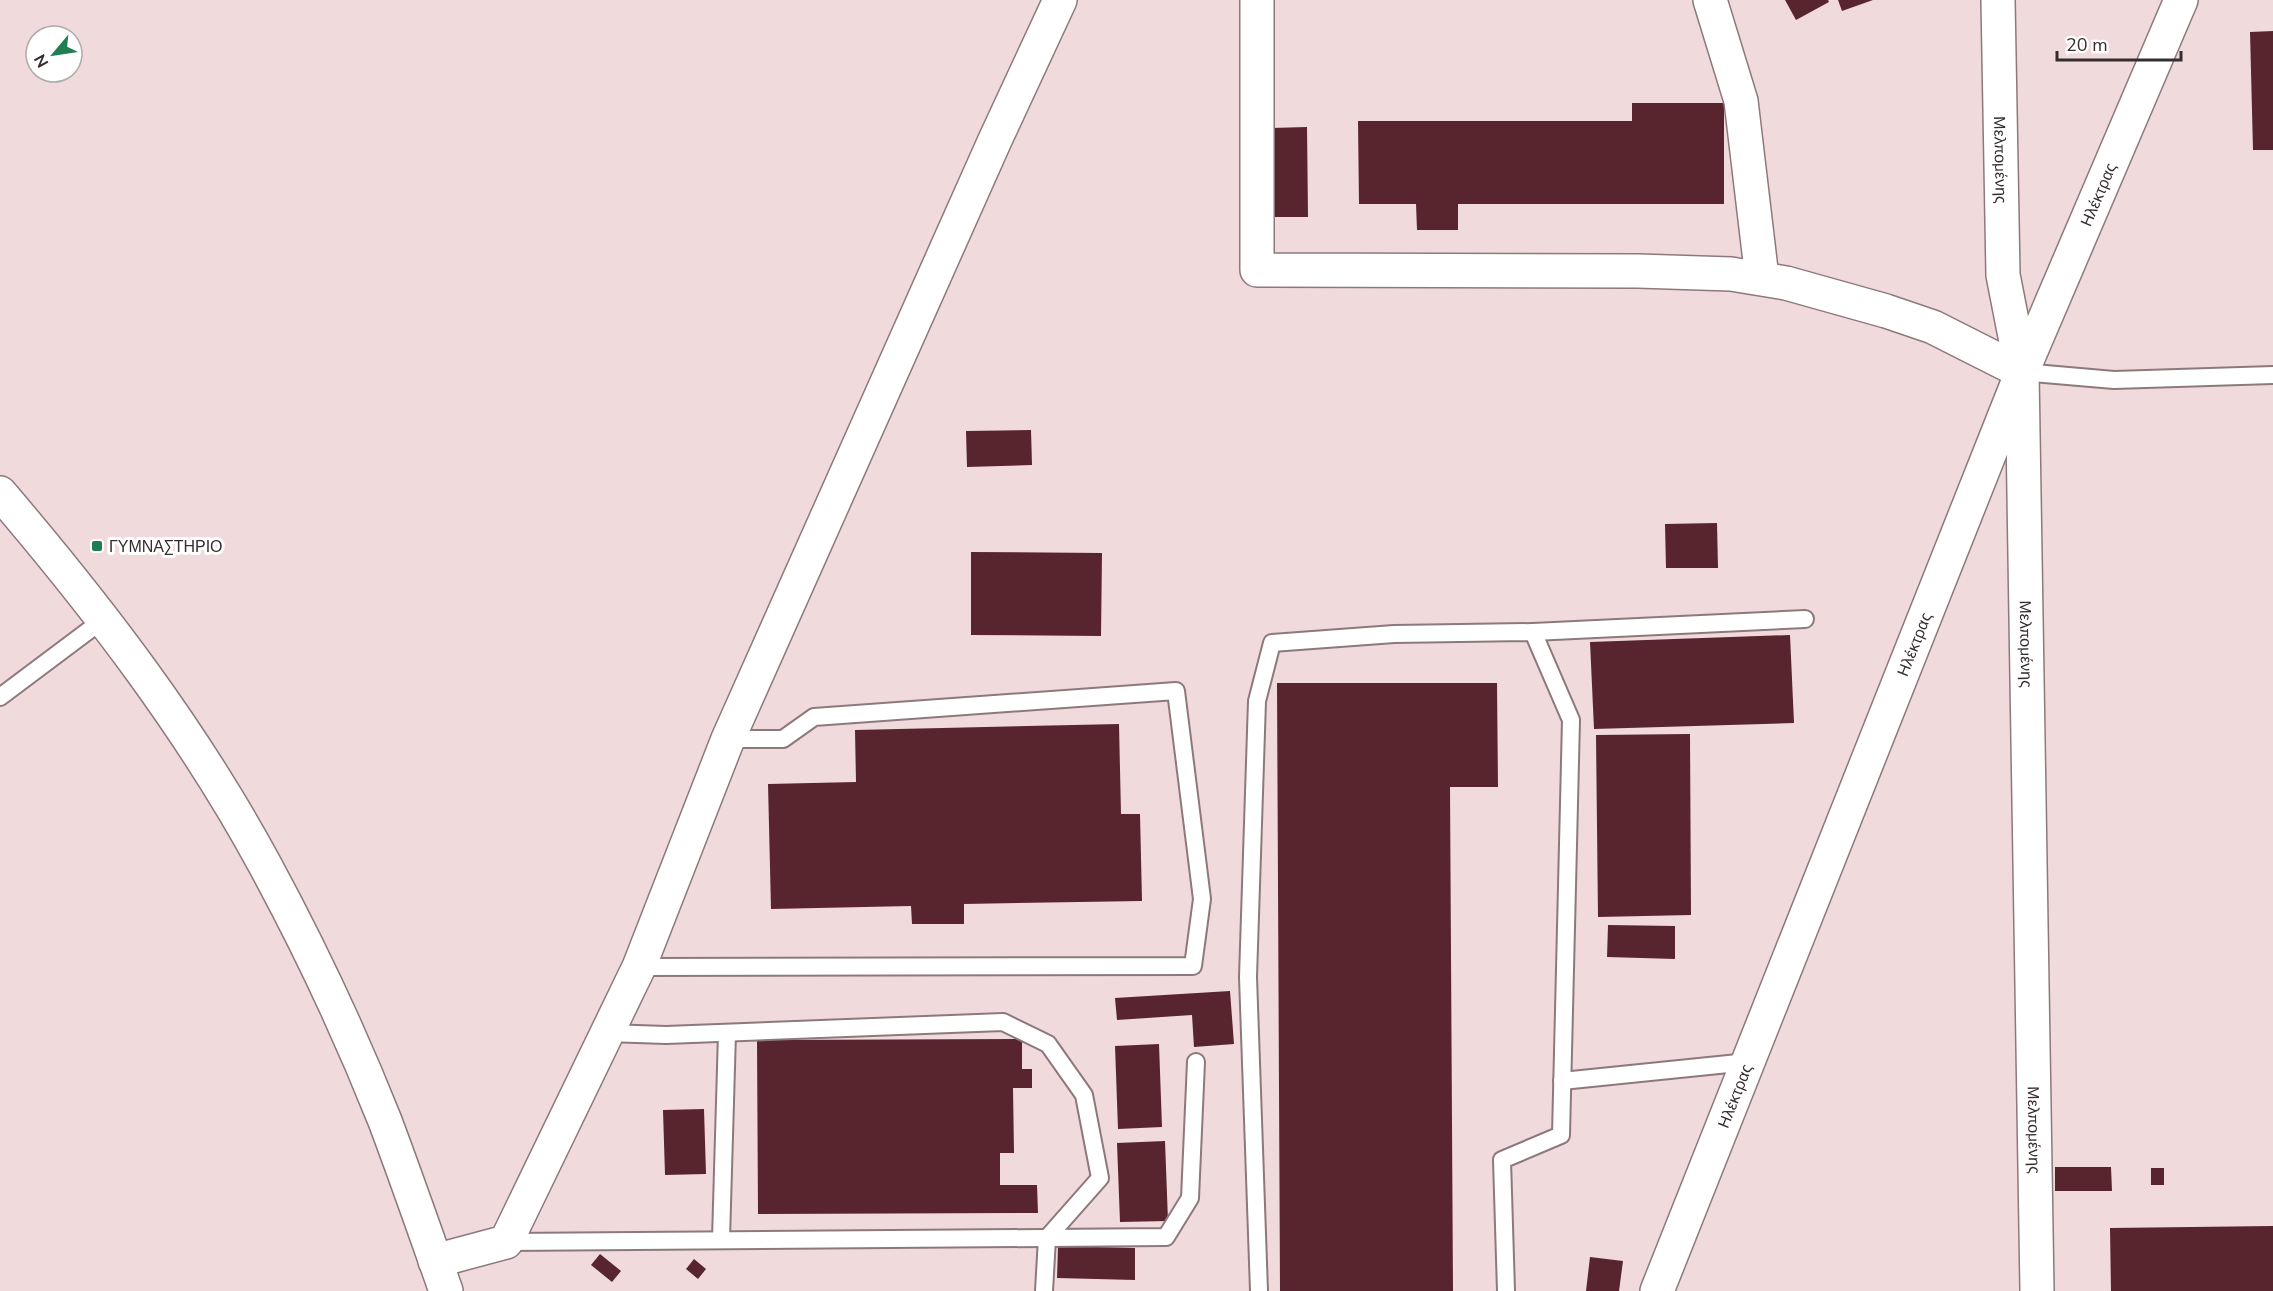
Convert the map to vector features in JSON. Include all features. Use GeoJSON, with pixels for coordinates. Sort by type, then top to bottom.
{"type":"FeatureCollection","features":[{"type":"Feature","properties":{"kind":"street"},"geometry":{"type":"LineString","coordinates":[[435,1261],[506,1242],[639,967],[728,739],[1059,0]]}},
{"type":"Feature","properties":{"kind":"street"},"geometry":{"type":"LineString","coordinates":[[1257,0],[1257,270],[1648,271],[1731,274],[1762,278],[1886,311],[1933,327],[2022,372]]}},
{"type":"Feature","properties":{"kind":"street"},"geometry":{"type":"LineString","coordinates":[[1710,0],[1741,101],[1762,278]]}},
{"type":"Feature","properties":{"kind":"street","name":"Μελπομένης"},"geometry":{"type":"LineString","coordinates":[[1998,0],[2003,275],[2022,372],[2037,1291]]}},
{"type":"Feature","properties":{"kind":"street","name":"Ηλέκτρας"},"geometry":{"type":"LineString","coordinates":[[1657,1291],[2022,372],[2181,0]]}},
{"type":"Feature","properties":{"kind":"street"},"geometry":{"type":"LineString","coordinates":[[0,493],[104,619],[154,687],[259,854],[290,912],[353,1044],[385,1122],[446,1291]]}},
{"type":"Feature","properties":{"kind":"lane"},"geometry":{"type":"LineString","coordinates":[[2022,372],[2114,380],[2273,375]]}},
{"type":"Feature","properties":{"kind":"lane"},"geometry":{"type":"LineString","coordinates":[[0,697],[104,619]]}},
{"type":"Feature","properties":{"kind":"lane"},"geometry":{"type":"LineString","coordinates":[[1259,1291],[1248,976],[1257,701],[1272,643],[1394,634],[1533,632],[1805,619]]}},
{"type":"Feature","properties":{"kind":"lane"},"geometry":{"type":"LineString","coordinates":[[1506,1291],[1502,1160],[1561,1136],[1571,720],[1533,632]]}},
{"type":"Feature","properties":{"kind":"lane"},"geometry":{"type":"LineString","coordinates":[[639,967],[1193,966],[1202,899],[1176,691],[814,717],[783,739],[728,739]]}},
{"type":"Feature","properties":{"kind":"lane"},"geometry":{"type":"LineString","coordinates":[[607,1033],[666,1035],[1004,1022],[1047,1044],[1084,1095],[1100,1178],[1047,1238],[1044,1291]]}},
{"type":"Feature","properties":{"kind":"lane"},"geometry":{"type":"LineString","coordinates":[[722,1239],[727,1033]]}},
{"type":"Feature","properties":{"kind":"lane"},"geometry":{"type":"LineString","coordinates":[[506,1242],[1166,1237],[1190,1198],[1196,1062]]}},
{"type":"Feature","properties":{"kind":"lane"},"geometry":{"type":"LineString","coordinates":[[1562,1081],[1748,1062]]}},
{"type":"Feature","properties":{"kind":"building"},"geometry":{"type":"Polygon","coordinates":[[[1785,0],[1828,0],[1829,2],[1796,20],[1785,0]]]}},
{"type":"Feature","properties":{"kind":"building"},"geometry":{"type":"Polygon","coordinates":[[[1838,0],[1873,0],[1842,11],[1838,0]]]}},
{"type":"Feature","properties":{"kind":"building"},"geometry":{"type":"Polygon","coordinates":[[[2273,31],[2273,150],[2253,150],[2250,32],[2273,31]]]}},
{"type":"Feature","properties":{"kind":"building"},"geometry":{"type":"Polygon","coordinates":[[[1632,103],[1724,103],[1724,204],[1458,204],[1458,230],[1417,230],[1416,204],[1359,204],[1358,121],[1632,121],[1632,103]]]}},
{"type":"Feature","properties":{"kind":"building"},"geometry":{"type":"Polygon","coordinates":[[[1307,127],[1308,217],[1272,217],[1271,128],[1307,127]]]}},
{"type":"Feature","properties":{"kind":"building"},"geometry":{"type":"Polygon","coordinates":[[[1031,430],[1032,465],[967,467],[966,431],[1031,430]]]}},
{"type":"Feature","properties":{"kind":"building"},"geometry":{"type":"Polygon","coordinates":[[[1717,523],[1718,568],[1666,568],[1665,524],[1717,523]]]}},
{"type":"Feature","properties":{"kind":"building"},"geometry":{"type":"Polygon","coordinates":[[[971,552],[1102,553],[1101,636],[971,635],[971,552]]]}},
{"type":"Feature","properties":{"kind":"building"},"geometry":{"type":"Polygon","coordinates":[[[1790,635],[1794,723],[1594,729],[1590,642],[1790,635]]]}},
{"type":"Feature","properties":{"kind":"building"},"geometry":{"type":"Polygon","coordinates":[[[1277,683],[1497,683],[1498,787],[1450,787],[1453,1291],[1280,1291],[1277,683]]]}},
{"type":"Feature","properties":{"kind":"building"},"geometry":{"type":"Polygon","coordinates":[[[1119,724],[1121,814],[1140,814],[1142,901],[964,904],[964,924],[912,924],[911,906],[771,909],[768,784],[856,782],[855,730],[1119,724]]]}},
{"type":"Feature","properties":{"kind":"building"},"geometry":{"type":"Polygon","coordinates":[[[1690,734],[1691,915],[1598,917],[1596,735],[1690,734]]]}},
{"type":"Feature","properties":{"kind":"building"},"geometry":{"type":"Polygon","coordinates":[[[1608,925],[1675,926],[1675,959],[1607,957],[1608,925]]]}},
{"type":"Feature","properties":{"kind":"building"},"geometry":{"type":"Polygon","coordinates":[[[1230,991],[1234,1044],[1194,1047],[1192,1015],[1117,1020],[1115,998],[1230,991]]]}},
{"type":"Feature","properties":{"kind":"building"},"geometry":{"type":"Polygon","coordinates":[[[1022,1039],[1022,1069],[1032,1069],[1032,1088],[1013,1088],[1014,1153],[1000,1153],[1000,1185],[1037,1185],[1038,1213],[758,1214],[757,1040],[1022,1039]]]}},
{"type":"Feature","properties":{"kind":"building"},"geometry":{"type":"Polygon","coordinates":[[[1159,1044],[1162,1127],[1118,1129],[1115,1046],[1159,1044]]]}},
{"type":"Feature","properties":{"kind":"building"},"geometry":{"type":"Polygon","coordinates":[[[704,1109],[706,1174],[665,1175],[663,1110],[704,1109]]]}},
{"type":"Feature","properties":{"kind":"building"},"geometry":{"type":"Polygon","coordinates":[[[1165,1141],[1168,1221],[1120,1222],[1117,1143],[1165,1141]]]}},
{"type":"Feature","properties":{"kind":"building"},"geometry":{"type":"Polygon","coordinates":[[[2055,1167],[2111,1167],[2112,1191],[2055,1191],[2055,1167]]]}},
{"type":"Feature","properties":{"kind":"building"},"geometry":{"type":"Polygon","coordinates":[[[2151,1168],[2164,1168],[2164,1185],[2151,1185],[2151,1168]]]}},
{"type":"Feature","properties":{"kind":"building"},"geometry":{"type":"Polygon","coordinates":[[[2273,1226],[2273,1291],[2111,1291],[2110,1228],[2273,1226]]]}},
{"type":"Feature","properties":{"kind":"building"},"geometry":{"type":"Polygon","coordinates":[[[1058,1246],[1135,1248],[1135,1280],[1057,1278],[1058,1246]]]}},
{"type":"Feature","properties":{"kind":"building"},"geometry":{"type":"Polygon","coordinates":[[[600,1254],[621,1271],[612,1282],[591,1265],[600,1254]]]}},
{"type":"Feature","properties":{"kind":"building"},"geometry":{"type":"Polygon","coordinates":[[[1590,1257],[1623,1261],[1619,1291],[1586,1291],[1590,1257]]]}},
{"type":"Feature","properties":{"kind":"building"},"geometry":{"type":"Polygon","coordinates":[[[694,1259],[706,1269],[698,1279],[686,1269],[694,1259]]]}},
{"type":"Feature","properties":{"kind":"place","name":"ΓΥΜΝΑΣΤΗΡΙΟ"},"geometry":{"type":"Point","coordinates":[97,546]}}]}
